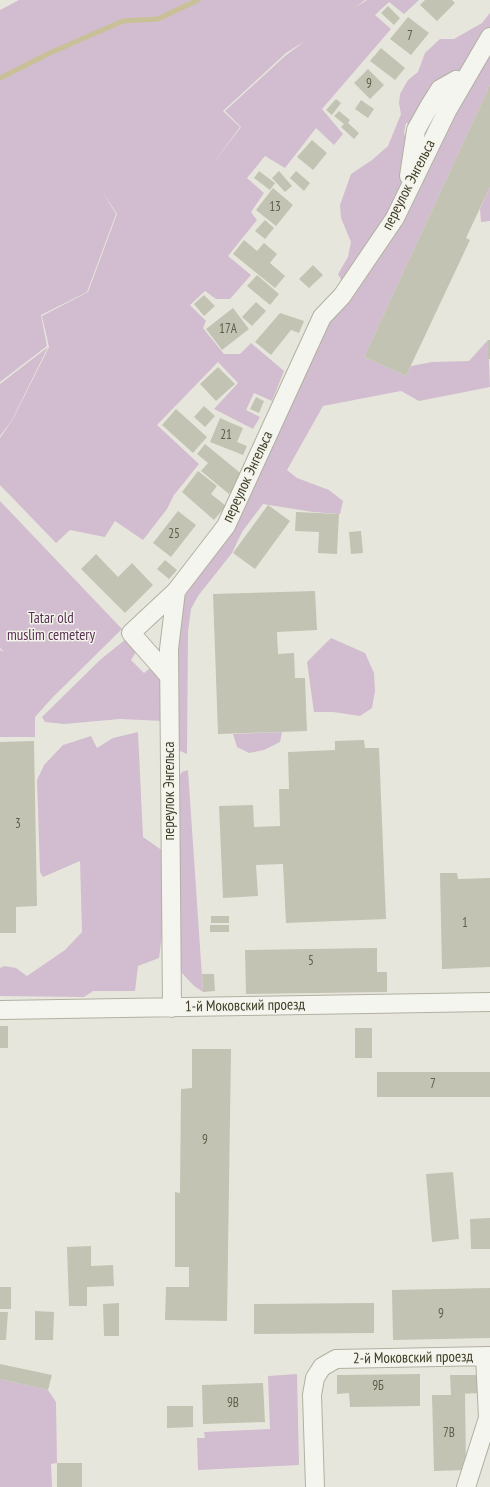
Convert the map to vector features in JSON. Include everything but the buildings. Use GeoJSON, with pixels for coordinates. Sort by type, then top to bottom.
{"type":"FeatureCollection","features":[{"type":"Feature","properties":{"kind":"street","name":"переулок Энгельса"},"geometry":{"type":"LineString","coordinates":[[172,1008],[169,649],[176,590],[226,526],[322,317],[342,296],[395,218],[447,111],[490,37]]}},
{"type":"Feature","properties":{"kind":"street"},"geometry":{"type":"LineString","coordinates":[[169,676],[131,633],[176,590]]}},
{"type":"Feature","properties":{"kind":"street","name":"1-й Моковский проезд"},"geometry":{"type":"LineString","coordinates":[[0,1010],[490,1002]]}},
{"type":"Feature","properties":{"kind":"street"},"geometry":{"type":"LineString","coordinates":[[466,1487],[488,1418],[488,1356]]}},
{"type":"Feature","properties":{"kind":"street","name":"2-й Моковский проезд"},"geometry":{"type":"LineString","coordinates":[[315,1487],[312,1395],[315,1378],[322,1367],[336,1359],[488,1356]]}},
{"type":"Feature","properties":{"kind":"green space"},"geometry":{"type":"Polygon","coordinates":[[[19,0],[365,0],[354,8],[367,0],[419,0],[404,14],[389,2],[375,15],[391,29],[322,109],[343,134],[334,145],[316,128],[285,168],[265,156],[247,178],[264,193],[251,212],[257,220],[228,256],[251,275],[230,299],[216,299],[205,291],[190,305],[206,321],[203,328],[224,354],[240,354],[251,343],[284,371],[272,401],[254,393],[246,410],[260,417],[253,429],[214,409],[238,383],[218,362],[157,425],[199,464],[174,495],[167,509],[143,540],[115,521],[105,537],[70,530],[56,543],[0,485],[0,438],[13,419],[49,347],[42,316],[88,292],[117,214],[102,191],[116,214],[87,292],[41,315],[47,346],[0,382],[0,10],[19,0]],[[305,41],[286,53],[223,111],[240,127],[211,166],[241,127],[225,111],[285,56],[305,41]]]}},
{"type":"Feature","properties":{"kind":"green space"},"geometry":{"type":"Polygon","coordinates":[[[490,13],[490,30],[465,68],[411,124],[406,123],[404,132],[407,147],[406,169],[398,199],[343,283],[338,274],[348,257],[351,242],[341,218],[340,205],[351,174],[372,160],[388,146],[401,114],[399,103],[400,94],[408,80],[418,72],[425,53],[440,39],[454,39],[482,23],[490,13]]]}},
{"type":"Feature","properties":{"kind":"green space"},"geometry":{"type":"Polygon","coordinates":[[[490,46],[490,85],[364,357],[406,376],[411,366],[432,362],[469,361],[488,340],[490,387],[419,401],[401,391],[323,406],[287,470],[297,478],[329,490],[343,501],[340,514],[313,512],[263,504],[242,532],[232,553],[198,596],[191,609],[188,632],[187,754],[178,750],[178,633],[182,604],[189,587],[320,333],[490,46]]]}},
{"type":"Feature","properties":{"kind":"green space"},"geometry":{"type":"Polygon","coordinates":[[[490,187],[490,221],[481,222],[480,209],[490,187]]]}},
{"type":"Feature","properties":{"kind":"green space"},"geometry":{"type":"Polygon","coordinates":[[[48,347],[12,420],[0,436],[0,384],[48,347]]]}},
{"type":"Feature","properties":{"kind":"green space","name":"Tatar old muslim cemetery"},"geometry":{"type":"Polygon","coordinates":[[[0,501],[122,629],[52,698],[35,717],[35,737],[0,737],[0,650],[4,652],[0,648],[0,501]]]}},
{"type":"Feature","properties":{"kind":"green space"},"geometry":{"type":"Polygon","coordinates":[[[331,638],[365,653],[374,673],[375,691],[372,708],[360,716],[333,712],[314,712],[307,662],[331,638]]]}},
{"type":"Feature","properties":{"kind":"green space"},"geometry":{"type":"Polygon","coordinates":[[[126,639],[136,652],[131,660],[144,673],[154,665],[162,674],[163,721],[120,719],[64,724],[45,722],[42,717],[100,660],[126,639]]]}},
{"type":"Feature","properties":{"kind":"green space"},"geometry":{"type":"Polygon","coordinates":[[[138,732],[143,837],[163,851],[165,912],[159,958],[138,966],[135,991],[93,991],[84,997],[0,996],[0,968],[4,966],[16,968],[27,976],[65,950],[82,932],[80,861],[43,877],[40,872],[37,780],[44,765],[63,745],[91,736],[97,748],[113,738],[138,732]]]}},
{"type":"Feature","properties":{"kind":"green space"},"geometry":{"type":"Polygon","coordinates":[[[282,732],[280,742],[264,750],[249,753],[237,747],[233,734],[282,732]]]}},
{"type":"Feature","properties":{"kind":"green space"},"geometry":{"type":"Polygon","coordinates":[[[188,770],[203,992],[194,986],[182,973],[179,955],[178,778],[182,772],[188,770]]]}},
{"type":"Feature","properties":{"kind":"green space"},"geometry":{"type":"Polygon","coordinates":[[[297,1374],[299,1465],[198,1470],[197,1438],[205,1438],[204,1432],[270,1429],[268,1376],[297,1374]]]}},
{"type":"Feature","properties":{"kind":"green space"},"geometry":{"type":"Polygon","coordinates":[[[0,1379],[48,1390],[56,1402],[57,1463],[51,1464],[52,1487],[0,1487],[0,1379]]]}},
{"type":"Feature","properties":{"kind":"waterway"},"geometry":{"type":"LineString","coordinates":[[0,78],[50,53],[123,21],[158,19],[198,0]]}}]}
